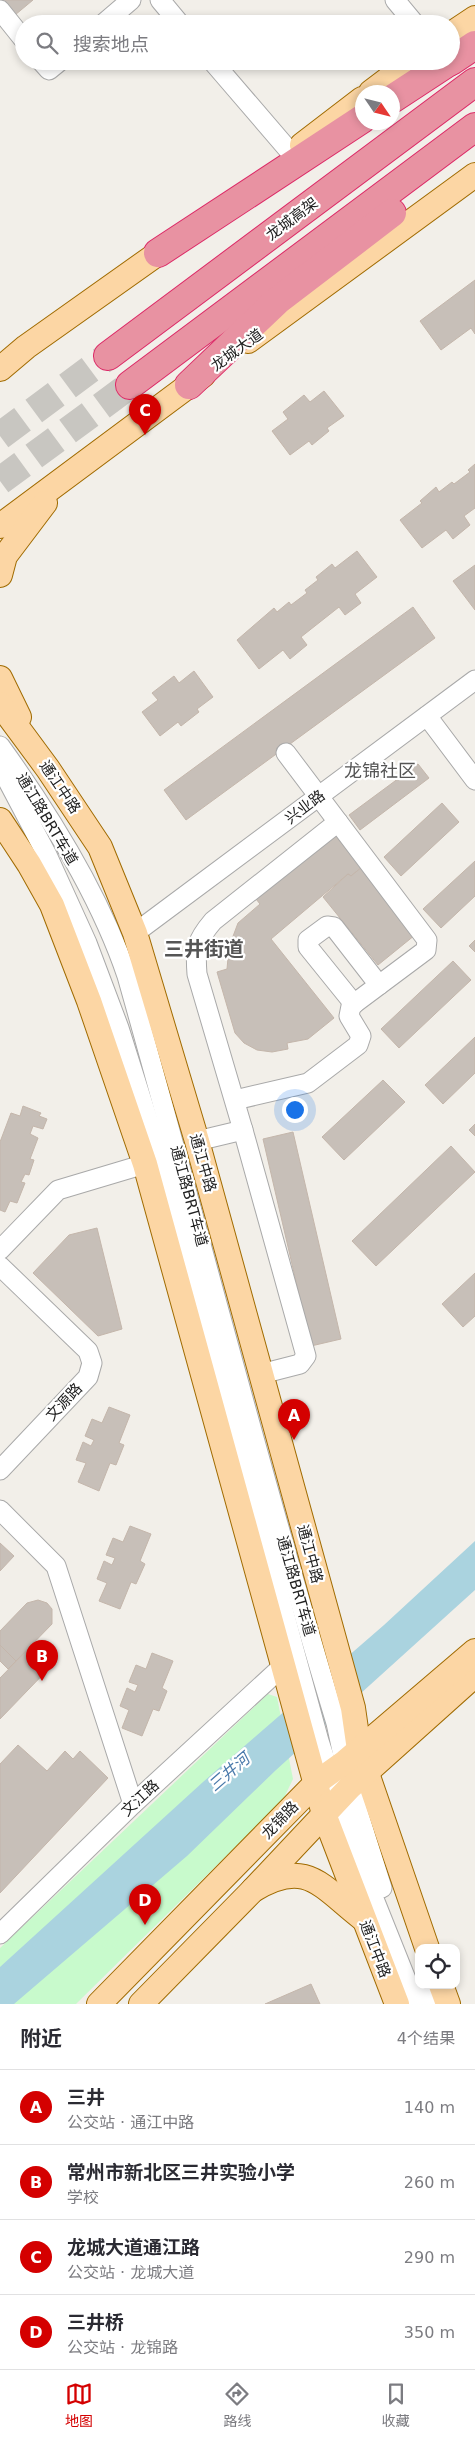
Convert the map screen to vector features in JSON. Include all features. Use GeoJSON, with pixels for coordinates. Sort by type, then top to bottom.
{"type":"FeatureCollection","features":[{"type":"Feature","properties":{"kind":"highway"},"geometry":{"type":"LineString","coordinates":[[460,55],[475,45]]}},
{"type":"Feature","properties":{"kind":"highway"},"geometry":{"type":"LineString","coordinates":[[400,94],[437,70]]}},
{"type":"Feature","properties":{"kind":"highway","name":"龙城高架"},"geometry":{"type":"LineString","coordinates":[[108,356],[475,82]]}},
{"type":"Feature","properties":{"kind":"highway"},"geometry":{"type":"LineString","coordinates":[[158,253],[355,124]]}},
{"type":"Feature","properties":{"kind":"highway"},"geometry":{"type":"LineString","coordinates":[[130,385],[475,127]]}},
{"type":"Feature","properties":{"kind":"highway"},"geometry":{"type":"LineString","coordinates":[[189,385],[277,301],[475,149]]}},
{"type":"Feature","properties":{"kind":"main road"},"geometry":{"type":"LineString","coordinates":[[460,28],[475,18]]}},
{"type":"Feature","properties":{"kind":"main road"},"geometry":{"type":"LineString","coordinates":[[380,85],[400,70]]}},
{"type":"Feature","properties":{"kind":"main road"},"geometry":{"type":"LineString","coordinates":[[0,364],[158,253],[355,104]]}},
{"type":"Feature","properties":{"kind":"main road","name":"龙城大道"},"geometry":{"type":"LineString","coordinates":[[0,526],[475,175]]}},
{"type":"Feature","properties":{"kind":"main road"},"geometry":{"type":"LineString","coordinates":[[0,369],[26,347]]}},
{"type":"Feature","properties":{"kind":"main road"},"geometry":{"type":"LineString","coordinates":[[0,575],[5,556],[64,479]]}},
{"type":"Feature","properties":{"kind":"main road"},"geometry":{"type":"LineString","coordinates":[[0,678],[12,705],[48,769]]}},
{"type":"Feature","properties":{"kind":"main road","name":"通江中路"},"geometry":{"type":"LineString","coordinates":[[0,704],[48,769],[100,847],[134,933],[197,1141],[337,1653],[344,1715]]}},
{"type":"Feature","properties":{"kind":"main road"},"geometry":{"type":"LineString","coordinates":[[0,820],[29,864],[52,905],[89,1000],[145,1164],[284,1665],[297,1688],[314,1746],[343,1768],[424,1944]]}},
{"type":"Feature","properties":{"kind":"main road","name":"龙锦路"},"geometry":{"type":"LineString","coordinates":[[99,2004],[343,1768],[475,1651]]}},
{"type":"Feature","properties":{"kind":"main road","name":"龙锦路"},"geometry":{"type":"LineString","coordinates":[[253,1890],[337,1800],[343,1768],[475,1675]]}},
{"type":"Feature","properties":{"kind":"main road"},"geometry":{"type":"LineString","coordinates":[[337,1800],[343,1768],[344,1715]]}},
{"type":"Feature","properties":{"kind":"main road","name":"通江中路"},"geometry":{"type":"LineString","coordinates":[[337,1800],[353,1894],[397,2004]]}},
{"type":"Feature","properties":{"kind":"main road"},"geometry":{"type":"LineString","coordinates":[[151,2001],[253,1890],[273,1878],[290,1874],[307,1876],[364,1919]]}},
{"type":"Feature","properties":{"kind":"main road"},"geometry":{"type":"LineString","coordinates":[[442,1989],[448,2004]]}},
{"type":"Feature","properties":{"kind":"street"},"geometry":{"type":"LineString","coordinates":[[114,15],[131,0]]}},
{"type":"Feature","properties":{"kind":"street"},"geometry":{"type":"LineString","coordinates":[[160,0],[172,15]]}},
{"type":"Feature","properties":{"kind":"street"},"geometry":{"type":"LineString","coordinates":[[395,0],[408,15]]}},
{"type":"Feature","properties":{"kind":"street"},"geometry":{"type":"LineString","coordinates":[[0,10],[15,29]]}},
{"type":"Feature","properties":{"kind":"street"},"geometry":{"type":"LineString","coordinates":[[220,70],[291,153]]}},
{"type":"Feature","properties":{"kind":"street","name":"兴业路"},"geometry":{"type":"LineString","coordinates":[[134,933],[475,680]]}},
{"type":"Feature","properties":{"kind":"street"},"geometry":{"type":"LineString","coordinates":[[427,716],[475,780]]}},
{"type":"Feature","properties":{"kind":"street","name":"通江路BRT车道"},"geometry":{"type":"LineString","coordinates":[[0,746],[31,788],[72,858],[118,950],[192,1207],[223,1329],[320,1670],[344,1715]]}},
{"type":"Feature","properties":{"kind":"street"},"geometry":{"type":"LineString","coordinates":[[235,1100],[308,1082],[358,1045],[361,1036],[348,1016],[354,1004],[426,950],[427,940],[286,753]]}},
{"type":"Feature","properties":{"kind":"street","name":"通江路BRT车道"},"geometry":{"type":"LineString","coordinates":[[0,766],[47,855],[87,943],[119,1028],[160,1158],[297,1688]]}},
{"type":"Feature","properties":{"kind":"street"},"geometry":{"type":"LineString","coordinates":[[261,1374],[300,1364],[306,1356],[235,1100],[197,974],[196,955],[200,936],[213,921],[338,822]]}},
{"type":"Feature","properties":{"kind":"street"},"geometry":{"type":"LineString","coordinates":[[354,1004],[308,948],[308,940],[327,926],[334,927],[379,985]]}},
{"type":"Feature","properties":{"kind":"street"},"geometry":{"type":"LineString","coordinates":[[197,1141],[243,1130]]}},
{"type":"Feature","properties":{"kind":"street"},"geometry":{"type":"LineString","coordinates":[[0,1250],[58,1190],[145,1164]]}},
{"type":"Feature","properties":{"kind":"street","name":"文源路"},"geometry":{"type":"LineString","coordinates":[[0,1266],[88,1351],[92,1363],[88,1376],[0,1470]]}},
{"type":"Feature","properties":{"kind":"street"},"geometry":{"type":"LineString","coordinates":[[0,1510],[56,1566],[133,1804]]}},
{"type":"Feature","properties":{"kind":"street","name":"文江路"},"geometry":{"type":"LineString","coordinates":[[0,1934],[133,1804],[284,1665]]}},
{"type":"Feature","properties":{"kind":"street"},"geometry":{"type":"LineString","coordinates":[[337,1800],[415,1968]]}},
{"type":"Feature","properties":{"kind":"street"},"geometry":{"type":"LineString","coordinates":[[337,1800],[354,1849],[416,2004]]}},
{"type":"Feature","properties":{"kind":"street"},"geometry":{"type":"LineString","coordinates":[[425,1989],[431,2004]]}},
{"type":"Feature","properties":{"kind":"green space"},"geometry":{"type":"Polygon","coordinates":[[[268,1694],[277,1697],[293,1779],[283,1800],[76,2004],[0,2004],[0,1948],[268,1694]]]}},
{"type":"Feature","properties":{"kind":"water","name":"三井河"},"geometry":{"type":"Polygon","coordinates":[[[475,1541],[475,1590],[276,1770],[187,1856],[14,2004],[0,2004],[0,1967],[203,1782],[384,1625],[475,1541]]]}},
{"type":"Feature","properties":{"kind":"building"},"geometry":{"type":"Polygon","coordinates":[[[2,0],[33,0],[15,15],[2,0]]]}},
{"type":"Feature","properties":{"kind":"building"},"geometry":{"type":"Polygon","coordinates":[[[475,280],[475,334],[471,328],[441,350],[420,321],[475,280]]]}},
{"type":"Feature","properties":{"kind":"building"},"geometry":{"type":"Polygon","coordinates":[[[324,391],[344,416],[327,428],[329,431],[312,445],[309,441],[290,455],[272,431],[288,419],[283,412],[304,395],[310,402],[324,391]]]}},
{"type":"Feature","properties":{"kind":"building"},"geometry":{"type":"Polygon","coordinates":[[[475,464],[475,508],[464,516],[470,525],[453,539],[446,530],[422,548],[400,520],[422,503],[420,501],[436,487],[439,492],[452,482],[454,484],[470,472],[468,470],[475,464]]]}},
{"type":"Feature","properties":{"kind":"building"},"geometry":{"type":"Polygon","coordinates":[[[357,551],[377,577],[355,594],[361,603],[345,615],[339,607],[301,637],[307,645],[290,659],[283,650],[259,669],[237,640],[274,608],[277,612],[289,602],[291,605],[307,593],[305,590],[318,580],[316,577],[332,564],[335,568],[357,551]]]}},
{"type":"Feature","properties":{"kind":"building"},"geometry":{"type":"Polygon","coordinates":[[[475,565],[475,610],[453,581],[475,565]]]}},
{"type":"Feature","properties":{"kind":"building"},"geometry":{"type":"Polygon","coordinates":[[[413,607],[435,638],[186,820],[164,790],[413,607]]]}},
{"type":"Feature","properties":{"kind":"building"},"geometry":{"type":"Polygon","coordinates":[[[194,671],[213,697],[197,709],[199,712],[181,726],[178,722],[160,736],[142,712],[158,700],[152,693],[174,676],[179,683],[194,671]]]}},
{"type":"Feature","properties":{"kind":"building"},"geometry":{"type":"Polygon","coordinates":[[[418,764],[429,778],[360,830],[349,815],[418,764]]]}},
{"type":"Feature","properties":{"kind":"building"},"geometry":{"type":"Polygon","coordinates":[[[442,803],[459,822],[401,876],[384,857],[442,803]]]}},
{"type":"Feature","properties":{"kind":"building"},"geometry":{"type":"Polygon","coordinates":[[[337,832],[341,837],[338,839],[362,867],[351,876],[348,874],[271,939],[334,1018],[308,1039],[287,1043],[288,1049],[272,1052],[257,1050],[244,1043],[235,1033],[217,972],[227,969],[229,947],[238,923],[260,904],[256,899],[337,832]]]}},
{"type":"Feature","properties":{"kind":"building"},"geometry":{"type":"Polygon","coordinates":[[[475,861],[475,896],[441,928],[423,909],[475,861]]]}},
{"type":"Feature","properties":{"kind":"building"},"geometry":{"type":"Polygon","coordinates":[[[362,867],[415,935],[378,965],[323,897],[348,874],[351,876],[362,867]]]}},
{"type":"Feature","properties":{"kind":"building"},"geometry":{"type":"Polygon","coordinates":[[[475,940],[475,952],[469,946],[475,940]]]}},
{"type":"Feature","properties":{"kind":"building"},"geometry":{"type":"Polygon","coordinates":[[[453,961],[471,980],[399,1048],[381,1029],[453,961]]]}},
{"type":"Feature","properties":{"kind":"building"},"geometry":{"type":"Polygon","coordinates":[[[475,1037],[475,1073],[443,1104],[425,1085],[475,1037]]]}},
{"type":"Feature","properties":{"kind":"building"},"geometry":{"type":"Polygon","coordinates":[[[383,1080],[405,1102],[344,1160],[322,1137],[383,1080]]]}},
{"type":"Feature","properties":{"kind":"building"},"geometry":{"type":"Polygon","coordinates":[[[23,1106],[41,1113],[39,1116],[47,1119],[43,1129],[33,1126],[30,1134],[38,1138],[30,1159],[34,1160],[29,1175],[25,1174],[21,1182],[25,1183],[17,1203],[10,1201],[5,1212],[0,1210],[0,1142],[11,1113],[20,1116],[23,1106]]]}},
{"type":"Feature","properties":{"kind":"building"},"geometry":{"type":"Polygon","coordinates":[[[475,1124],[475,1136],[469,1130],[475,1124]]]}},
{"type":"Feature","properties":{"kind":"building"},"geometry":{"type":"Polygon","coordinates":[[[293,1132],[341,1339],[311,1346],[263,1139],[293,1132]]]}},
{"type":"Feature","properties":{"kind":"building"},"geometry":{"type":"Polygon","coordinates":[[[451,1146],[475,1172],[376,1266],[352,1241],[451,1146]]]}},
{"type":"Feature","properties":{"kind":"building"},"geometry":{"type":"Polygon","coordinates":[[[97,1228],[122,1329],[98,1336],[33,1273],[69,1235],[97,1228]]]}},
{"type":"Feature","properties":{"kind":"building"},"geometry":{"type":"Polygon","coordinates":[[[475,1273],[475,1316],[463,1327],[442,1304],[475,1273]]]}},
{"type":"Feature","properties":{"kind":"building"},"geometry":{"type":"Polygon","coordinates":[[[109,1407],[130,1415],[119,1443],[124,1445],[116,1465],[110,1463],[99,1491],[78,1482],[86,1463],[76,1460],[83,1442],[91,1446],[94,1440],[85,1436],[92,1419],[102,1423],[109,1407]]]}},
{"type":"Feature","properties":{"kind":"building"},"geometry":{"type":"Polygon","coordinates":[[[130,1526],[151,1534],[140,1561],[145,1564],[136,1584],[131,1582],[120,1609],[99,1601],[107,1583],[97,1579],[104,1561],[112,1565],[115,1558],[106,1555],[113,1538],[123,1542],[130,1526]]]}},
{"type":"Feature","properties":{"kind":"building"},"geometry":{"type":"Polygon","coordinates":[[[0,1543],[14,1556],[0,1571],[0,1543]]]}},
{"type":"Feature","properties":{"kind":"building"},"geometry":{"type":"Polygon","coordinates":[[[38,1600],[47,1603],[52,1609],[52,1624],[16,1661],[0,1645],[0,1631],[27,1603],[38,1600]]]}},
{"type":"Feature","properties":{"kind":"building"},"geometry":{"type":"Polygon","coordinates":[[[35,1642],[55,1662],[0,1719],[0,1678],[35,1642]]]}},
{"type":"Feature","properties":{"kind":"building"},"geometry":{"type":"Polygon","coordinates":[[[0,1645],[16,1661],[8,1669],[0,1661],[0,1645]]]}},
{"type":"Feature","properties":{"kind":"building"},"geometry":{"type":"Polygon","coordinates":[[[152,1653],[173,1661],[162,1688],[167,1691],[159,1711],[153,1709],[142,1736],[122,1728],[129,1710],[120,1706],[127,1688],[135,1692],[138,1685],[129,1682],[136,1665],[146,1669],[152,1653]]]}},
{"type":"Feature","properties":{"kind":"building"},"geometry":{"type":"Polygon","coordinates":[[[18,1745],[47,1771],[65,1751],[73,1759],[80,1751],[108,1778],[0,1893],[0,1764],[18,1745]]]}},
{"type":"Feature","properties":{"kind":"building"},"geometry":{"type":"Polygon","coordinates":[[[311,1984],[320,2004],[265,2004],[311,1984]]]}},
{"type":"Feature","properties":{"kind":"tunnel"},"geometry":{"type":"LineString","coordinates":[[0,436],[108,356]]}},
{"type":"Feature","properties":{"kind":"tunnel"},"geometry":{"type":"LineString","coordinates":[[0,481],[130,385]]}},
{"type":"Feature","properties":{"kind":"place","name":"龙城大道通江路"},"geometry":{"type":"Point","coordinates":[145,435]}},
{"type":"Feature","properties":{"kind":"place","name":"三井"},"geometry":{"type":"Point","coordinates":[294,1440]}},
{"type":"Feature","properties":{"kind":"place","name":"常州市新北区三井实验小学"},"geometry":{"type":"Point","coordinates":[42,1681]}},
{"type":"Feature","properties":{"kind":"place","name":"三井桥"},"geometry":{"type":"Point","coordinates":[145,1925]}},
{"type":"Feature","properties":{"kind":"district","name":"龙锦社区"},"geometry":{"type":"Point","coordinates":[380,770]}},
{"type":"Feature","properties":{"kind":"district","name":"三井街道"},"geometry":{"type":"Point","coordinates":[204,949]}}]}
